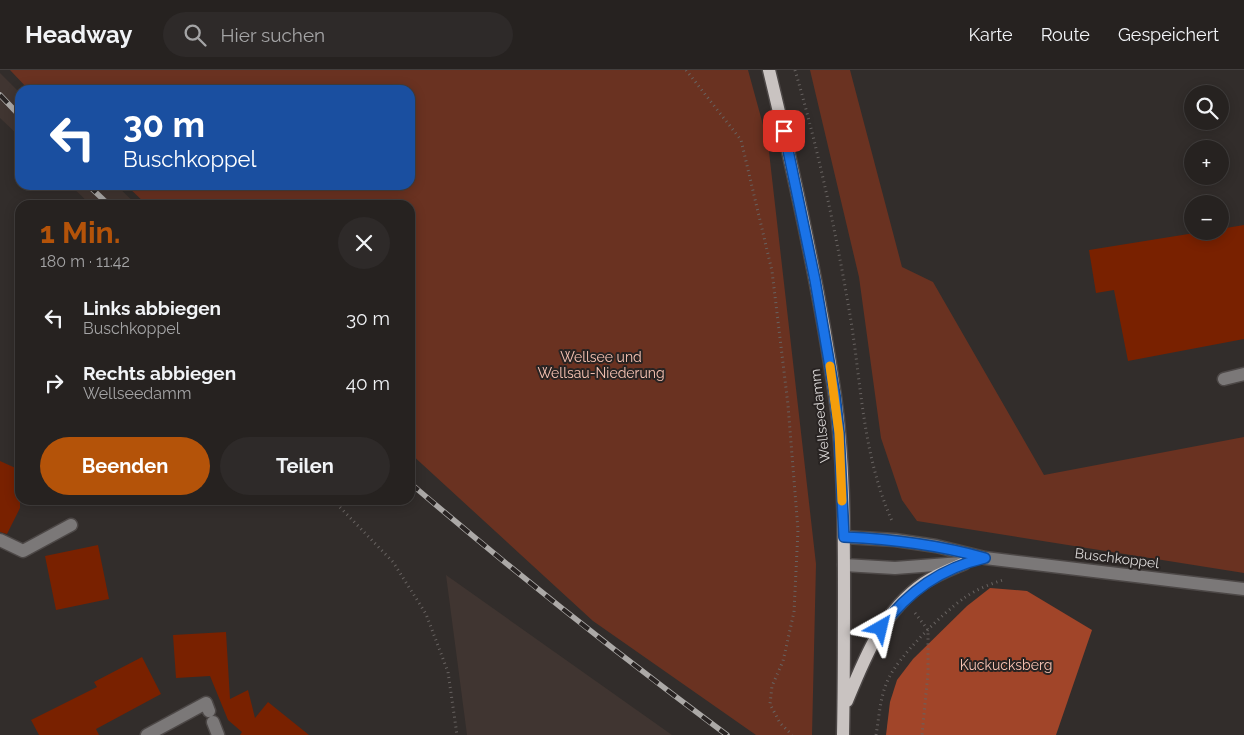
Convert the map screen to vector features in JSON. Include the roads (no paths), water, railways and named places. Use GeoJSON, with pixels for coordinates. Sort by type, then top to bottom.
{"type":"FeatureCollection","features":[{"type":"Feature","properties":{"kind":"main road","name":"Wellseedamm"},"geometry":{"type":"LineString","coordinates":[[770,70],[815,280],[835,396],[839,433],[844,537],[843,735]]}},
{"type":"Feature","properties":{"kind":"main road"},"geometry":{"type":"LineString","coordinates":[[844,708],[863,660],[893,611],[924,583],[940,573],[965,563]]}},
{"type":"Feature","properties":{"kind":"street"},"geometry":{"type":"LineString","coordinates":[[1224,379],[1244,374]]}},
{"type":"Feature","properties":{"kind":"street"},"geometry":{"type":"LineString","coordinates":[[0,540],[23,551],[71,526]]}},
{"type":"Feature","properties":{"kind":"street","name":"Buschkoppel"},"geometry":{"type":"LineString","coordinates":[[844,537],[896,540],[985,558],[1244,589]]}},
{"type":"Feature","properties":{"kind":"street","name":"Buschkoppel"},"geometry":{"type":"LineString","coordinates":[[844,565],[895,568],[965,563],[985,558]]}},
{"type":"Feature","properties":{"kind":"street"},"geometry":{"type":"LineString","coordinates":[[146,735],[206,703],[218,735]]}},
{"type":"Feature","properties":{"kind":"railway"},"geometry":{"type":"LineString","coordinates":[[0,95],[15,111]]}},
{"type":"Feature","properties":{"kind":"railway"},"geometry":{"type":"LineString","coordinates":[[93,190],[104,200]]}},
{"type":"Feature","properties":{"kind":"railway"},"geometry":{"type":"LineString","coordinates":[[415,487],[567,612],[727,735]]}},
{"type":"Feature","properties":{"kind":"park label","name":"Wellsee und Wellsau-Niederung"},"geometry":{"type":"Point","coordinates":[601,366]}},
{"type":"Feature","properties":{"kind":"park label","name":"Kuckucksberg"},"geometry":{"type":"Point","coordinates":[1006,665]}}]}
